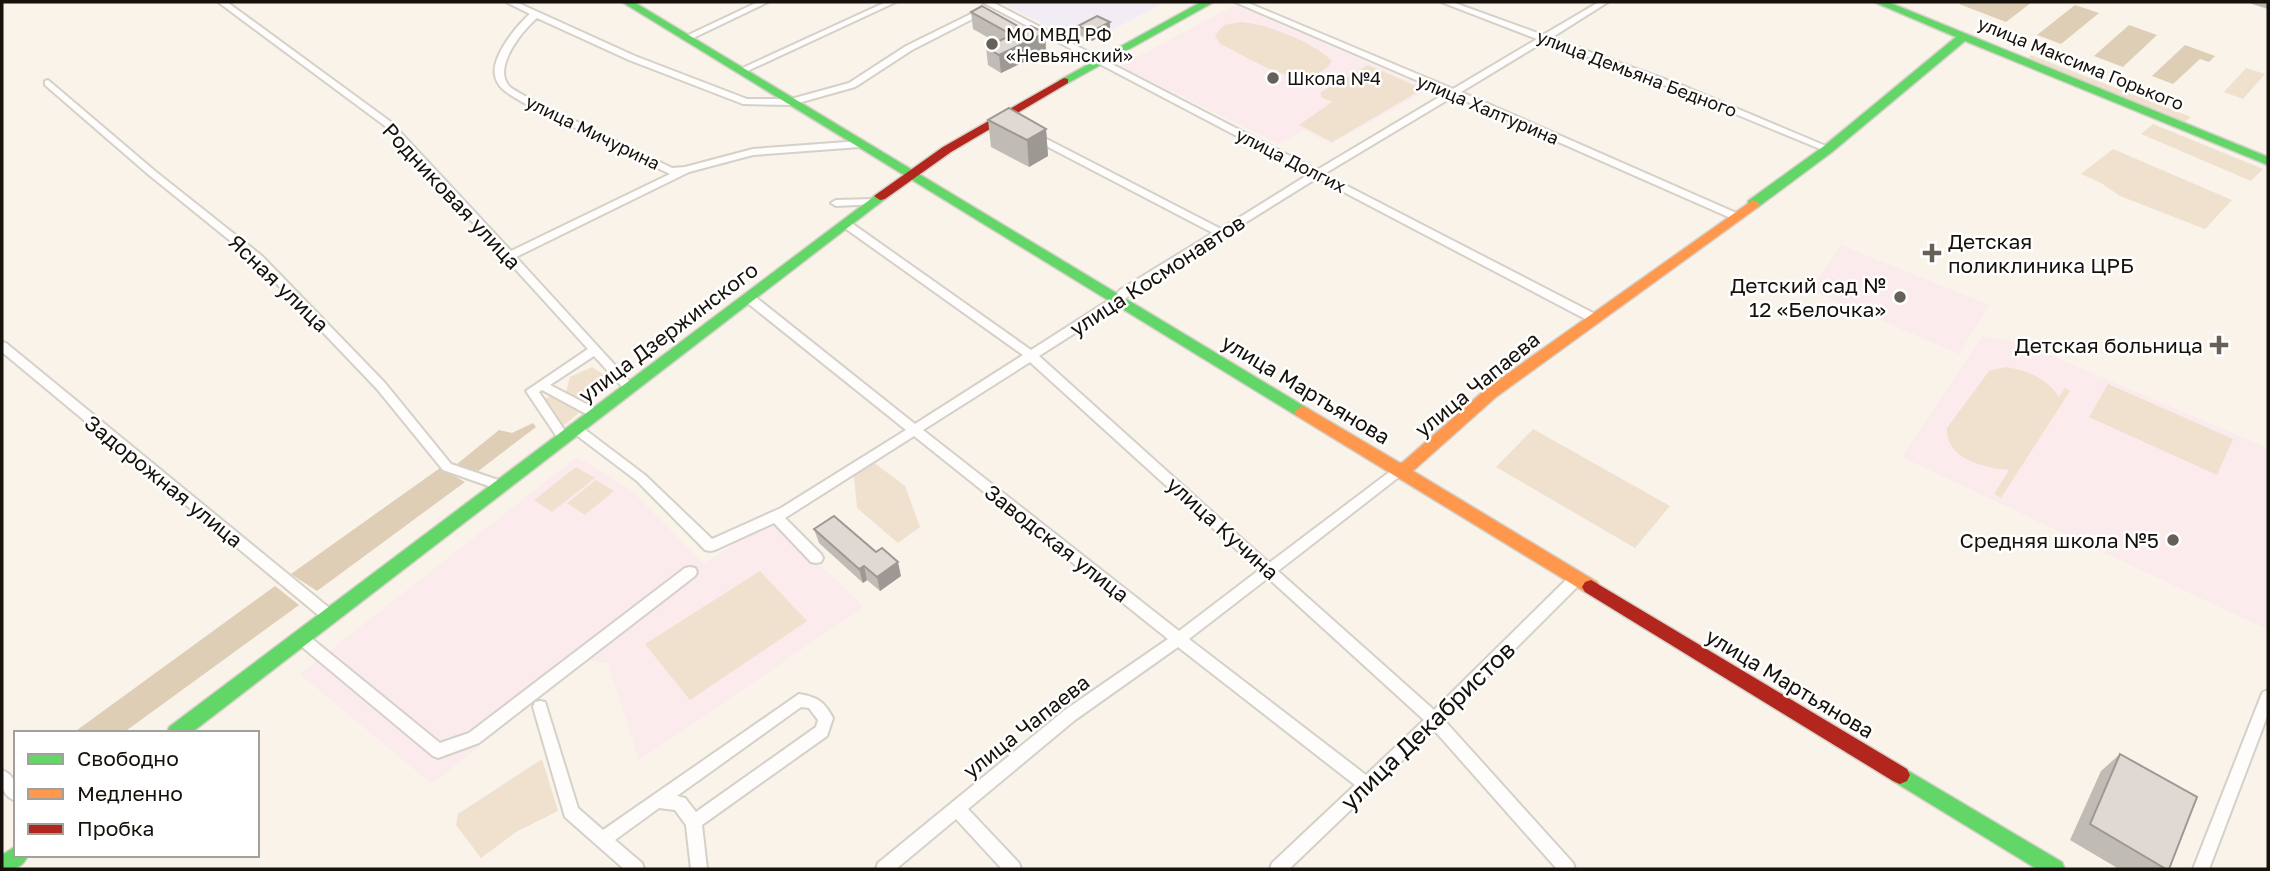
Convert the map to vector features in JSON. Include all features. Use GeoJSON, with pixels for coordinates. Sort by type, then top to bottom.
{"type":"FeatureCollection","features":[{"type":"Feature","properties":{"kind":"main road","name":"улица Мартьянова"},"geometry":{"type":"LineString","coordinates":[[626,2],[2055,869]]}},
{"type":"Feature","properties":{"kind":"main road","name":"улица Дзержинского"},"geometry":{"type":"LineString","coordinates":[[179,731],[910,173],[998,117],[1209,2]]}},
{"type":"Feature","properties":{"kind":"main road","name":"улица Максима Горького"},"geometry":{"type":"LineString","coordinates":[[1879,2],[2268,161]]}},
{"type":"Feature","properties":{"kind":"main road","name":"улица Чапаева"},"geometry":{"type":"LineString","coordinates":[[1400,470],[1409,466],[1491,393],[1828,149],[1964,36]]}},
{"type":"Feature","properties":{"kind":"street","name":"Родниковая улица"},"geometry":{"type":"LineString","coordinates":[[222,2],[388,124],[629,387]]}},
{"type":"Feature","properties":{"kind":"street"},"geometry":{"type":"LineString","coordinates":[[510,2],[632,58],[746,102],[791,102],[852,85],[909,48],[990,4]]}},
{"type":"Feature","properties":{"kind":"street"},"geometry":{"type":"LineString","coordinates":[[686,38],[764,2]]}},
{"type":"Feature","properties":{"kind":"street"},"geometry":{"type":"LineString","coordinates":[[740,71],[892,2]]}},
{"type":"Feature","properties":{"kind":"street","name":"улица Халтурина"},"geometry":{"type":"LineString","coordinates":[[1239,2],[1454,92],[1737,217]]}},
{"type":"Feature","properties":{"kind":"street","name":"улица Демьяна Бедного"},"geometry":{"type":"LineString","coordinates":[[1445,2],[1545,37],[1828,149]]}},
{"type":"Feature","properties":{"kind":"street","name":"улица Космонавтов"},"geometry":{"type":"LineString","coordinates":[[569,432],[642,478],[710,546],[776,517],[1221,233],[1604,2]]}},
{"type":"Feature","properties":{"kind":"street","name":"улица Долгих"},"geometry":{"type":"LineString","coordinates":[[990,4],[1595,319]]}},
{"type":"Feature","properties":{"kind":"street","name":"улица Мичурина"},"geometry":{"type":"LineString","coordinates":[[537,14],[523,25],[500,59],[499,75],[505,87],[636,155],[671,171],[686,170]]}},
{"type":"Feature","properties":{"kind":"street","name":"Ясная улица"},"geometry":{"type":"LineString","coordinates":[[48,83],[152,173],[258,258],[381,386],[447,467],[500,485]]}},
{"type":"Feature","properties":{"kind":"street"},"geometry":{"type":"LineString","coordinates":[[998,117],[1015,126]]}},
{"type":"Feature","properties":{"kind":"street"},"geometry":{"type":"LineString","coordinates":[[1026,132],[1221,233]]}},
{"type":"Feature","properties":{"kind":"street"},"geometry":{"type":"LineString","coordinates":[[508,257],[686,170],[753,152],[860,144]]}},
{"type":"Feature","properties":{"kind":"street"},"geometry":{"type":"LineString","coordinates":[[836,203],[874,202]]}},
{"type":"Feature","properties":{"kind":"street","name":"улица Кучина"},"geometry":{"type":"LineString","coordinates":[[846,224],[1030,355],[1434,720],[1567,869]]}},
{"type":"Feature","properties":{"kind":"street","name":"Заводская улица"},"geometry":{"type":"LineString","coordinates":[[749,298],[1367,785]]}},
{"type":"Feature","properties":{"kind":"street","name":"Задорожная улица"},"geometry":{"type":"LineString","coordinates":[[2,346],[328,615]]}},
{"type":"Feature","properties":{"kind":"street"},"geometry":{"type":"LineString","coordinates":[[569,432],[532,391],[595,350]]}},
{"type":"Feature","properties":{"kind":"street"},"geometry":{"type":"LineString","coordinates":[[541,385],[594,413]]}},
{"type":"Feature","properties":{"kind":"street","name":"улица Чапаева"},"geometry":{"type":"LineString","coordinates":[[884,869],[1070,715],[1179,639],[1400,470]]}},
{"type":"Feature","properties":{"kind":"street"},"geometry":{"type":"LineString","coordinates":[[776,517],[816,558]]}},
{"type":"Feature","properties":{"kind":"street"},"geometry":{"type":"LineString","coordinates":[[300,637],[438,751],[474,738],[690,572]]}},
{"type":"Feature","properties":{"kind":"street","name":"улица Декабристов"},"geometry":{"type":"LineString","coordinates":[[1278,869],[1576,579]]}},
{"type":"Feature","properties":{"kind":"street"},"geometry":{"type":"LineString","coordinates":[[2202,869],[2268,696]]}},
{"type":"Feature","properties":{"kind":"street"},"geometry":{"type":"LineString","coordinates":[[603,840],[799,700],[813,703],[826,718],[822,730],[694,822]]}},
{"type":"Feature","properties":{"kind":"street"},"geometry":{"type":"LineString","coordinates":[[541,708],[571,812],[636,869]]}},
{"type":"Feature","properties":{"kind":"street"},"geometry":{"type":"LineString","coordinates":[[2,777],[14,792]]}},
{"type":"Feature","properties":{"kind":"street"},"geometry":{"type":"LineString","coordinates":[[657,801],[679,803],[694,822],[699,869]]}},
{"type":"Feature","properties":{"kind":"street"},"geometry":{"type":"LineString","coordinates":[[956,808],[1013,869]]}},
{"type":"Feature","properties":{"kind":"shaded area"},"geometry":{"type":"Polygon","coordinates":[[[999,2],[1165,2],[1092,41],[1079,35],[1072,38],[999,2]]]}},
{"type":"Feature","properties":{"kind":"shaded area"},"geometry":{"type":"Polygon","coordinates":[[[2032,2],[2006,22],[1959,4],[2032,2]]]}},
{"type":"Feature","properties":{"kind":"shaded area","name":"Школа №4"},"geometry":{"type":"Polygon","coordinates":[[[1235,5],[1429,89],[1331,144],[1304,130],[1279,144],[1120,66],[1235,5]]]}},
{"type":"Feature","properties":{"kind":"shaded area"},"geometry":{"type":"Polygon","coordinates":[[[2075,5],[2099,13],[2061,44],[2037,35],[2075,5]]]}},
{"type":"Feature","properties":{"kind":"shaded area"},"geometry":{"type":"Polygon","coordinates":[[[1239,22],[1288,35],[1314,47],[1332,61],[1321,72],[1308,76],[1294,76],[1262,66],[1220,44],[1215,35],[1224,25],[1239,22]]]}},
{"type":"Feature","properties":{"kind":"shaded area"},"geometry":{"type":"Polygon","coordinates":[[[2129,25],[2157,35],[2123,67],[2094,56],[2129,25]]]}},
{"type":"Feature","properties":{"kind":"shaded area"},"geometry":{"type":"Polygon","coordinates":[[[2185,45],[2215,56],[2209,62],[2200,59],[2173,84],[2152,76],[2185,45]]]}},
{"type":"Feature","properties":{"kind":"shaded area"},"geometry":{"type":"Polygon","coordinates":[[[2031,55],[2191,117],[2184,123],[2027,59],[2031,55]]]}},
{"type":"Feature","properties":{"kind":"shaded area"},"geometry":{"type":"Polygon","coordinates":[[[1368,65],[1423,89],[1332,142],[1299,125],[1332,102],[1321,97],[1321,92],[1368,65]]]}},
{"type":"Feature","properties":{"kind":"shaded area"},"geometry":{"type":"Polygon","coordinates":[[[2246,68],[2265,74],[2243,99],[2224,92],[2246,68]]]}},
{"type":"Feature","properties":{"kind":"shaded area"},"geometry":{"type":"Polygon","coordinates":[[[2153,124],[2263,169],[2251,181],[2141,134],[2153,124]]]}},
{"type":"Feature","properties":{"kind":"shaded area"},"geometry":{"type":"Polygon","coordinates":[[[2113,149],[2232,200],[2205,229],[2120,196],[2081,174],[2113,149]]]}},
{"type":"Feature","properties":{"kind":"shaded area","name":"Детский сад № 12 «Белочка»"},"geometry":{"type":"Polygon","coordinates":[[[1841,245],[1989,305],[1959,354],[1811,290],[1841,245]]]}},
{"type":"Feature","properties":{"kind":"shaded area","name":"Средняя школа №5"},"geometry":{"type":"Polygon","coordinates":[[[1982,336],[2019,342],[2268,448],[2266,629],[1902,457],[1982,336]]]}},
{"type":"Feature","properties":{"kind":"shaded area"},"geometry":{"type":"Polygon","coordinates":[[[592,367],[612,380],[603,392],[586,400],[566,392],[570,377],[592,367]]]}},
{"type":"Feature","properties":{"kind":"shaded area"},"geometry":{"type":"Polygon","coordinates":[[[2005,367],[2036,376],[2049,385],[2059,397],[2065,388],[2070,391],[2001,498],[1994,494],[2009,470],[1978,464],[1959,454],[1948,439],[1947,428],[1989,371],[2005,367]]]}},
{"type":"Feature","properties":{"kind":"shaded area"},"geometry":{"type":"Polygon","coordinates":[[[2108,384],[2233,439],[2217,475],[2089,417],[2108,384]]]}},
{"type":"Feature","properties":{"kind":"shaded area"},"geometry":{"type":"Polygon","coordinates":[[[550,396],[580,412],[563,426],[543,400],[550,396]]]}},
{"type":"Feature","properties":{"kind":"shaded area"},"geometry":{"type":"Polygon","coordinates":[[[533,423],[536,427],[477,472],[457,464],[499,430],[512,433],[533,423]]]}},
{"type":"Feature","properties":{"kind":"shaded area"},"geometry":{"type":"Polygon","coordinates":[[[1533,429],[1670,506],[1635,548],[1496,467],[1533,429]]]}},
{"type":"Feature","properties":{"kind":"shaded area"},"geometry":{"type":"Polygon","coordinates":[[[577,457],[631,490],[704,564],[772,519],[864,607],[639,760],[608,663],[586,660],[432,784],[300,674],[577,457]]]}},
{"type":"Feature","properties":{"kind":"shaded area"},"geometry":{"type":"Polygon","coordinates":[[[873,462],[905,486],[920,527],[898,543],[857,508],[854,475],[873,462]]]}},
{"type":"Feature","properties":{"kind":"shaded area"},"geometry":{"type":"Polygon","coordinates":[[[576,467],[595,478],[552,512],[534,500],[576,467]]]}},
{"type":"Feature","properties":{"kind":"shaded area"},"geometry":{"type":"Polygon","coordinates":[[[440,468],[465,482],[317,591],[291,574],[440,468]]]}},
{"type":"Feature","properties":{"kind":"shaded area"},"geometry":{"type":"Polygon","coordinates":[[[596,480],[614,491],[585,515],[567,503],[596,480]]]}},
{"type":"Feature","properties":{"kind":"shaded area"},"geometry":{"type":"Polygon","coordinates":[[[760,571],[807,621],[690,700],[645,644],[760,571]]]}},
{"type":"Feature","properties":{"kind":"shaded area"},"geometry":{"type":"Polygon","coordinates":[[[275,586],[299,605],[126,731],[76,731],[275,586]]]}},
{"type":"Feature","properties":{"kind":"shaded area"},"geometry":{"type":"Polygon","coordinates":[[[542,759],[558,811],[516,832],[481,858],[456,825],[458,814],[542,759]]]}},
{"type":"Feature","properties":{"kind":"building"},"geometry":{"type":"Polygon","coordinates":[[[982,6],[1023,29],[1031,26],[1045,33],[999,55],[986,47],[1012,35],[971,12],[982,6]]]}},
{"type":"Feature","properties":{"kind":"building"},"geometry":{"type":"Polygon","coordinates":[[[1097,16],[1110,22],[1091,32],[1078,26],[1097,16]]]}},
{"type":"Feature","properties":{"kind":"building"},"geometry":{"type":"Polygon","coordinates":[[[1009,108],[1046,129],[1027,140],[988,120],[1009,108]]]}},
{"type":"Feature","properties":{"kind":"building"},"geometry":{"type":"Polygon","coordinates":[[[834,516],[876,552],[882,548],[898,562],[877,577],[864,566],[859,569],[814,529],[834,516]]]}},
{"type":"Feature","properties":{"kind":"building"},"geometry":{"type":"Polygon","coordinates":[[[2120,754],[2197,797],[2169,869],[2090,824],[2120,754]]]}},
{"type":"Feature","properties":{"kind":"traffic: fast"},"geometry":{"type":"LineString","coordinates":[[627,2],[1302,412]]}},
{"type":"Feature","properties":{"kind":"traffic: fast"},"geometry":{"type":"LineString","coordinates":[[1064,81],[1209,2]]}},
{"type":"Feature","properties":{"kind":"traffic: fast"},"geometry":{"type":"LineString","coordinates":[[1879,2],[2268,161]]}},
{"type":"Feature","properties":{"kind":"traffic: fast"},"geometry":{"type":"LineString","coordinates":[[1753,204],[1828,149],[1964,36]]}},
{"type":"Feature","properties":{"kind":"traffic: fast"},"geometry":{"type":"LineString","coordinates":[[179,731],[880,196]]}},
{"type":"Feature","properties":{"kind":"traffic: fast"},"geometry":{"type":"LineString","coordinates":[[1900,775],[2055,869]]}},
{"type":"Feature","properties":{"kind":"traffic: fast"},"geometry":{"type":"LineString","coordinates":[[2,868],[16,857]]}},
{"type":"Feature","properties":{"kind":"traffic: slow"},"geometry":{"type":"LineString","coordinates":[[1400,470],[1409,466],[1491,393],[1753,204]]}},
{"type":"Feature","properties":{"kind":"traffic: slow"},"geometry":{"type":"LineString","coordinates":[[1302,412],[1591,587]]}},
{"type":"Feature","properties":{"kind":"traffic: jam"},"geometry":{"type":"LineString","coordinates":[[880,196],[993,121],[1064,81]]}},
{"type":"Feature","properties":{"kind":"traffic: jam"},"geometry":{"type":"LineString","coordinates":[[1591,587],[1900,775]]}},
{"type":"Feature","properties":{"kind":"place","name":"МО МВД РФ «Невьянский»"},"geometry":{"type":"Point","coordinates":[992,44]}},
{"type":"Feature","properties":{"kind":"place","name":"Школа №4"},"geometry":{"type":"Point","coordinates":[1273,78]}},
{"type":"Feature","properties":{"kind":"place","name":"Детская поликлиника ЦРБ"},"geometry":{"type":"Point","coordinates":[1932,253]}},
{"type":"Feature","properties":{"kind":"place","name":"Детский сад № 12 «Белочка»"},"geometry":{"type":"Point","coordinates":[1900,297]}},
{"type":"Feature","properties":{"kind":"place","name":"Детская больница"},"geometry":{"type":"Point","coordinates":[2219,345]}},
{"type":"Feature","properties":{"kind":"place","name":"Средняя школа №5"},"geometry":{"type":"Point","coordinates":[2173,540]}}]}
